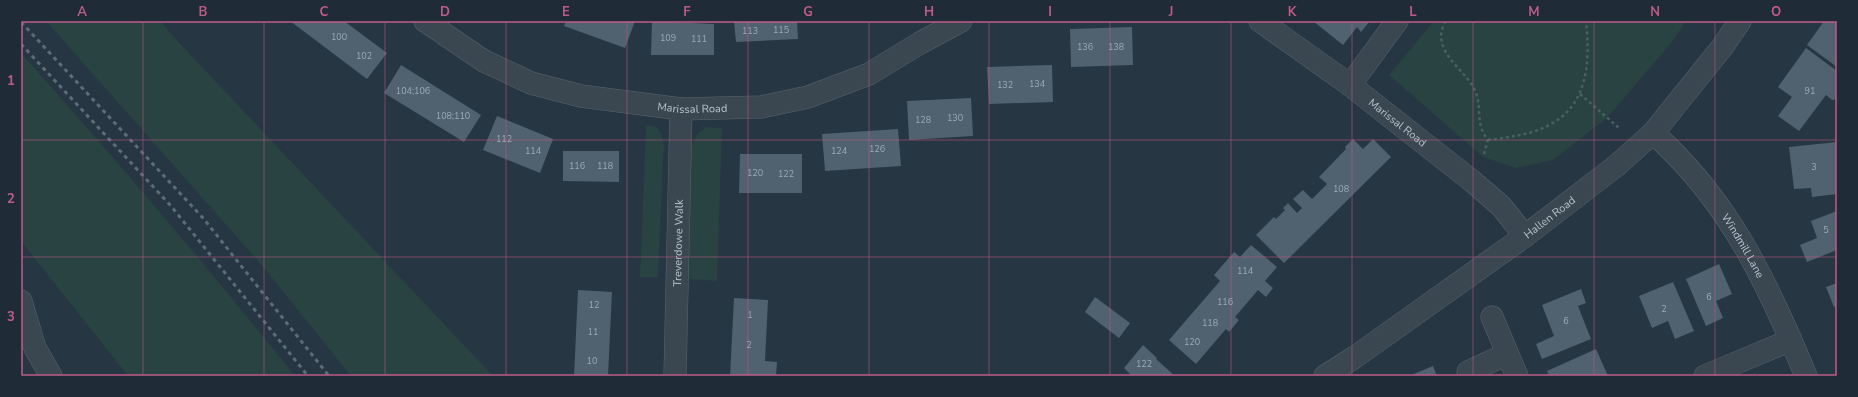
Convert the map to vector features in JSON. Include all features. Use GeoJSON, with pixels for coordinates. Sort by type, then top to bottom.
{"type":"FeatureCollection","features":[{"type":"Feature","properties":{"kind":"street","name":"Marissal Road"},"geometry":{"type":"LineString","coordinates":[[425,21],[484,61],[531,83],[581,96],[681,109],[761,107],[808,97],[869,74],[920,43],[961,21]]}},
{"type":"Feature","properties":{"kind":"street","name":"Marissal Road"},"geometry":{"type":"LineString","coordinates":[[1260,21],[1350,85],[1472,181],[1501,206],[1525,236]]}},
{"type":"Feature","properties":{"kind":"street"},"geometry":{"type":"LineString","coordinates":[[1350,85],[1397,21]]}},
{"type":"Feature","properties":{"kind":"street","name":"Hallen Road"},"geometry":{"type":"LineString","coordinates":[[1325,376],[1355,358],[1525,236],[1616,166],[1646,139],[1723,46],[1740,21]]}},
{"type":"Feature","properties":{"kind":"street","name":"Treverdowe Walk"},"geometry":{"type":"LineString","coordinates":[[675,376],[681,109]]}},
{"type":"Feature","properties":{"kind":"street","name":"Windmill Lane"},"geometry":{"type":"LineString","coordinates":[[1646,139],[1674,152],[1698,177],[1738,235],[1763,279],[1792,340],[1806,376]]}},
{"type":"Feature","properties":{"kind":"street"},"geometry":{"type":"LineString","coordinates":[[21,301],[35,348],[51,376]]}},
{"type":"Feature","properties":{"kind":"street"},"geometry":{"type":"LineString","coordinates":[[1492,318],[1518,376]]}},
{"type":"Feature","properties":{"kind":"street"},"geometry":{"type":"LineString","coordinates":[[1705,376],[1792,340]]}},
{"type":"Feature","properties":{"kind":"street"},"geometry":{"type":"LineString","coordinates":[[1468,372],[1508,354]]}},
{"type":"Feature","properties":{"kind":"path"},"geometry":{"type":"LineString","coordinates":[[1445,21],[1441,36],[1446,53],[1471,83],[1476,94],[1478,116],[1482,132],[1488,140],[1523,134],[1551,124],[1572,106],[1580,94],[1584,84],[1588,54],[1586,21]]}},
{"type":"Feature","properties":{"kind":"path"},"geometry":{"type":"LineString","coordinates":[[1580,94],[1646,139]]}},
{"type":"Feature","properties":{"kind":"green space"},"geometry":{"type":"Polygon","coordinates":[[[46,21],[161,21],[170,33],[493,376],[351,376],[259,262],[46,21]]]}},
{"type":"Feature","properties":{"kind":"green space"},"geometry":{"type":"Polygon","coordinates":[[[1434,21],[1686,21],[1672,42],[1607,118],[1553,160],[1516,168],[1483,157],[1389,75],[1434,21]]]}},
{"type":"Feature","properties":{"kind":"green space"},"geometry":{"type":"Polygon","coordinates":[[[21,53],[160,213],[295,376],[128,376],[21,241],[21,53]]]}},
{"type":"Feature","properties":{"kind":"green space"},"geometry":{"type":"Polygon","coordinates":[[[646,125],[657,127],[664,140],[658,277],[640,277],[646,125]]]}},
{"type":"Feature","properties":{"kind":"green space"},"geometry":{"type":"Polygon","coordinates":[[[707,127],[722,128],[717,281],[688,279],[691,147],[698,133],[707,127]]]}},
{"type":"Feature","properties":{"kind":"building"},"geometry":{"type":"Polygon","coordinates":[[[290,21],[344,21],[387,53],[367,79],[290,21]]]}},
{"type":"Feature","properties":{"kind":"building"},"geometry":{"type":"Polygon","coordinates":[[[566,21],[635,21],[625,48],[564,26],[566,21]]]}},
{"type":"Feature","properties":{"kind":"building"},"geometry":{"type":"Polygon","coordinates":[[[652,21],[714,24],[714,55],[651,55],[652,21]]]}},
{"type":"Feature","properties":{"kind":"building"},"geometry":{"type":"Polygon","coordinates":[[[734,21],[797,21],[798,39],[736,42],[734,21]]]}},
{"type":"Feature","properties":{"kind":"building"},"geometry":{"type":"Polygon","coordinates":[[[1313,21],[1370,21],[1361,32],[1357,27],[1343,45],[1313,21]]]}},
{"type":"Feature","properties":{"kind":"building"},"geometry":{"type":"Polygon","coordinates":[[[1824,21],[1837,21],[1837,67],[1807,45],[1824,21]]]}},
{"type":"Feature","properties":{"kind":"building"},"geometry":{"type":"Polygon","coordinates":[[[1132,27],[1133,65],[1071,67],[1070,29],[1132,27]]]}},
{"type":"Feature","properties":{"kind":"building"},"geometry":{"type":"Polygon","coordinates":[[[1806,48],[1837,71],[1837,99],[1832,100],[1826,95],[1799,131],[1778,116],[1792,97],[1778,87],[1806,48]]]}},
{"type":"Feature","properties":{"kind":"building"},"geometry":{"type":"Polygon","coordinates":[[[401,65],[481,115],[464,142],[384,93],[401,65]]]}},
{"type":"Feature","properties":{"kind":"building"},"geometry":{"type":"Polygon","coordinates":[[[1052,65],[1053,102],[989,104],[987,67],[1052,65]]]}},
{"type":"Feature","properties":{"kind":"building"},"geometry":{"type":"Polygon","coordinates":[[[971,98],[973,136],[909,140],[907,101],[971,98]]]}},
{"type":"Feature","properties":{"kind":"building"},"geometry":{"type":"Polygon","coordinates":[[[497,116],[553,139],[540,173],[483,150],[497,116]]]}},
{"type":"Feature","properties":{"kind":"building"},"geometry":{"type":"Polygon","coordinates":[[[898,129],[901,166],[825,171],[822,134],[898,129]]]}},
{"type":"Feature","properties":{"kind":"building"},"geometry":{"type":"Polygon","coordinates":[[[1353,139],[1363,149],[1373,139],[1391,157],[1284,263],[1256,235],[1274,217],[1276,219],[1285,210],[1283,208],[1288,203],[1297,213],[1302,208],[1293,199],[1303,190],[1312,199],[1327,184],[1319,177],[1346,149],[1345,147],[1353,139]]]}},
{"type":"Feature","properties":{"kind":"building"},"geometry":{"type":"Polygon","coordinates":[[[1837,142],[1837,194],[1812,197],[1811,188],[1794,189],[1789,147],[1837,142]]]}},
{"type":"Feature","properties":{"kind":"building"},"geometry":{"type":"Polygon","coordinates":[[[563,151],[619,151],[619,182],[563,181],[563,151]]]}},
{"type":"Feature","properties":{"kind":"building"},"geometry":{"type":"Polygon","coordinates":[[[740,154],[802,154],[802,193],[739,193],[740,154]]]}},
{"type":"Feature","properties":{"kind":"building"},"geometry":{"type":"Polygon","coordinates":[[[1837,211],[1837,250],[1807,262],[1800,245],[1817,238],[1811,221],[1837,211]]]}},
{"type":"Feature","properties":{"kind":"building"},"geometry":{"type":"Polygon","coordinates":[[[1251,245],[1277,267],[1265,281],[1273,288],[1266,297],[1258,290],[1235,317],[1239,320],[1229,332],[1226,329],[1196,364],[1169,340],[1220,281],[1214,275],[1234,252],[1240,257],[1251,245]]]}},
{"type":"Feature","properties":{"kind":"building"},"geometry":{"type":"Polygon","coordinates":[[[1719,264],[1732,294],[1716,301],[1723,318],[1706,326],[1686,279],[1719,264]]]}},
{"type":"Feature","properties":{"kind":"building"},"geometry":{"type":"Polygon","coordinates":[[[1673,282],[1694,331],[1675,339],[1668,321],[1652,328],[1639,296],[1673,282]]]}},
{"type":"Feature","properties":{"kind":"building"},"geometry":{"type":"Polygon","coordinates":[[[1837,283],[1837,306],[1834,307],[1826,287],[1837,283]]]}},
{"type":"Feature","properties":{"kind":"building"},"geometry":{"type":"Polygon","coordinates":[[[1581,289],[1586,303],[1578,306],[1591,339],[1542,359],[1536,344],[1554,336],[1542,305],[1581,289]]]}},
{"type":"Feature","properties":{"kind":"building"},"geometry":{"type":"Polygon","coordinates":[[[578,290],[612,292],[608,376],[574,376],[578,290]]]}},
{"type":"Feature","properties":{"kind":"building"},"geometry":{"type":"Polygon","coordinates":[[[1095,297],[1130,323],[1119,338],[1085,312],[1095,297]]]}},
{"type":"Feature","properties":{"kind":"building"},"geometry":{"type":"Polygon","coordinates":[[[734,298],[768,300],[765,361],[777,362],[776,376],[730,376],[734,298]]]}},
{"type":"Feature","properties":{"kind":"building"},"geometry":{"type":"Polygon","coordinates":[[[1143,345],[1175,376],[1129,376],[1130,374],[1124,368],[1143,345]]]}},
{"type":"Feature","properties":{"kind":"building"},"geometry":{"type":"Polygon","coordinates":[[[1596,349],[1608,376],[1549,376],[1547,371],[1596,349]]]}},
{"type":"Feature","properties":{"kind":"building"},"geometry":{"type":"Polygon","coordinates":[[[1433,366],[1437,376],[1409,376],[1433,366]]]}},
{"type":"Feature","properties":{"kind":"railway"},"geometry":{"type":"LineString","coordinates":[[21,22],[203,218],[329,376]]}},
{"type":"Feature","properties":{"kind":"railway"},"geometry":{"type":"LineString","coordinates":[[21,44],[171,206],[308,376]]}}]}
